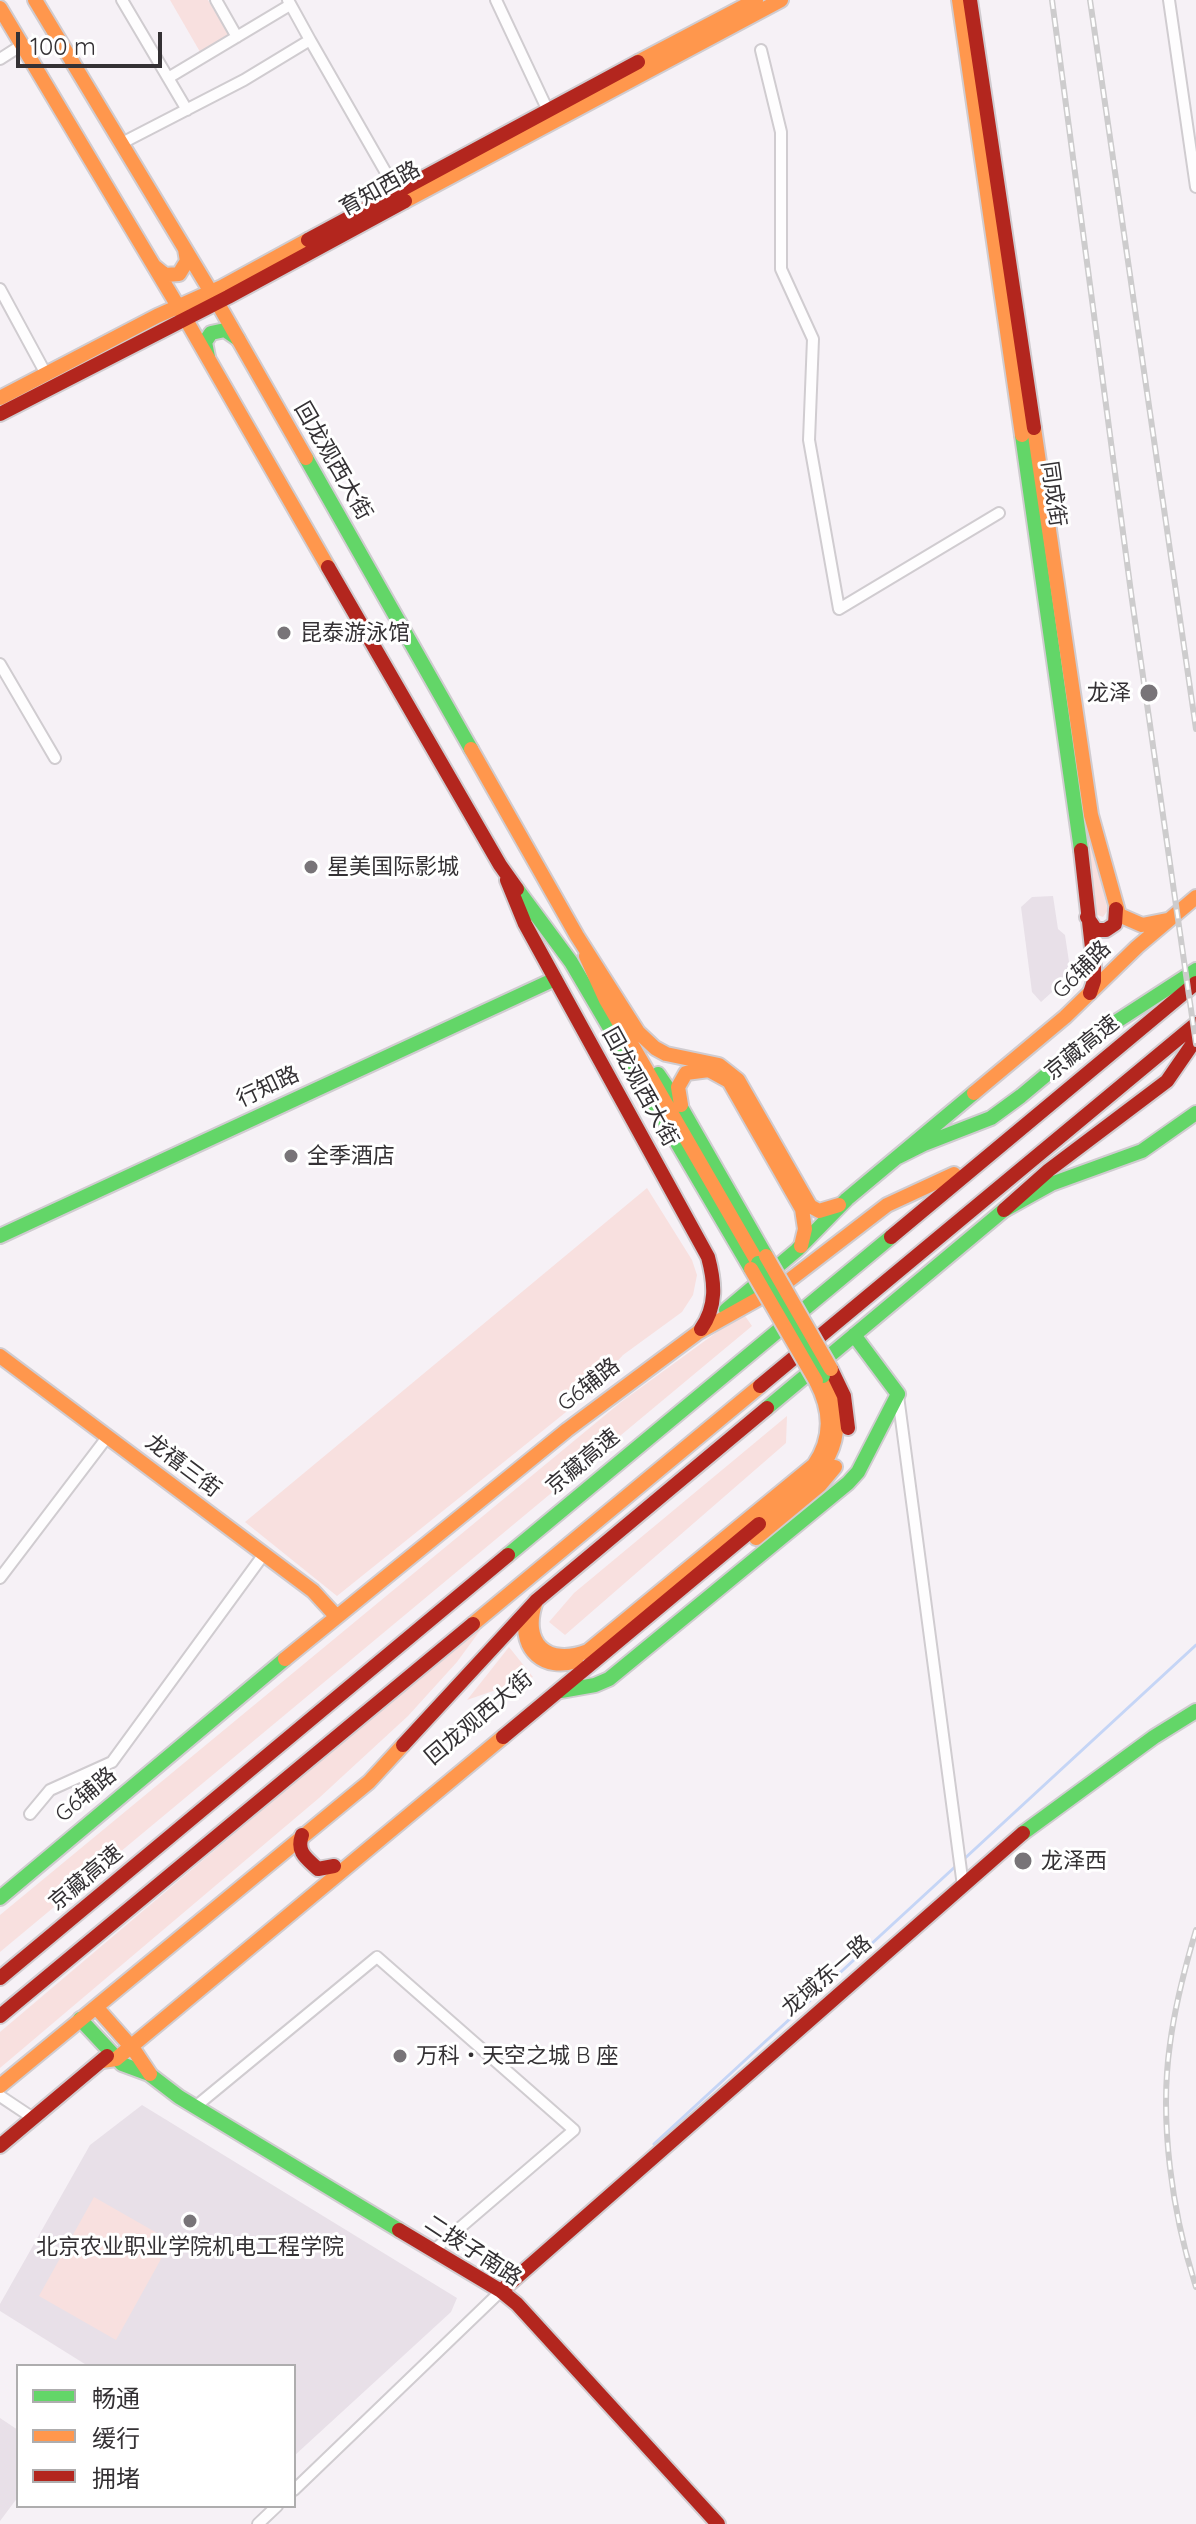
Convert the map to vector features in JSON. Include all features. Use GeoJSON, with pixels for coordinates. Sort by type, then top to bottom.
{"type":"FeatureCollection","features":[{"type":"Feature","properties":{"kind":"main road","name":"回龙观西大街"},"geometry":{"type":"LineString","coordinates":[[35,0],[241,344],[574,931],[606,1000],[758,1263]]}},
{"type":"Feature","properties":{"kind":"main road","name":"育知西路"},"geometry":{"type":"LineString","coordinates":[[0,398],[214,297],[756,0]]}},
{"type":"Feature","properties":{"kind":"main road","name":"育知西路"},"geometry":{"type":"LineString","coordinates":[[214,297],[397,192],[781,0]]}},
{"type":"Feature","properties":{"kind":"main road","name":"同成街"},"geometry":{"type":"LineString","coordinates":[[970,0],[1086,794],[1116,909]]}},
{"type":"Feature","properties":{"kind":"main road","name":"同成街"},"geometry":{"type":"LineString","coordinates":[[959,4],[1076,806],[1094,966],[1094,981],[1089,994]]}},
{"type":"Feature","properties":{"kind":"main road","name":"回龙观西大街"},"geometry":{"type":"LineString","coordinates":[[0,8],[182,312],[500,865],[571,962],[758,1263]]}},
{"type":"Feature","properties":{"kind":"main road"},"geometry":{"type":"LineString","coordinates":[[153,265],[165,275],[179,274],[187,261],[184,246]]}},
{"type":"Feature","properties":{"kind":"main road","name":"育知西路"},"geometry":{"type":"LineString","coordinates":[[0,414],[182,312]]}},
{"type":"Feature","properties":{"kind":"main road"},"geometry":{"type":"LineString","coordinates":[[209,360],[205,345],[211,333],[229,331],[241,344]]}},
{"type":"Feature","properties":{"kind":"main road","name":"回龙观西大街"},"geometry":{"type":"LineString","coordinates":[[500,865],[525,924],[708,1257],[713,1278],[713,1306],[699,1332]]}},
{"type":"Feature","properties":{"kind":"main road","name":"G6辅路"},"geometry":{"type":"LineString","coordinates":[[0,1898],[336,1616],[621,1388],[758,1285],[847,1199],[1035,1043],[1137,947],[1196,897]]}},
{"type":"Feature","properties":{"kind":"main road"},"geometry":{"type":"LineString","coordinates":[[1086,912],[1092,926],[1101,931],[1115,924],[1116,909]]}},
{"type":"Feature","properties":{"kind":"main road"},"geometry":{"type":"LineString","coordinates":[[1116,909],[1125,921],[1137,924],[1160,923],[1170,918]]}},
{"type":"Feature","properties":{"kind":"main road"},"geometry":{"type":"LineString","coordinates":[[574,931],[648,1042],[670,1055],[719,1063],[733,1074],[812,1208],[819,1211],[829,1209],[847,1199]]}},
{"type":"Feature","properties":{"kind":"main road","name":"回龙观西大街"},"geometry":{"type":"LineString","coordinates":[[583,950],[624,1021],[682,1109],[758,1263]]}},
{"type":"Feature","properties":{"kind":"main road"},"geometry":{"type":"LineString","coordinates":[[898,1157],[920,1144],[978,1124],[1003,1110],[1119,1016],[1196,970]]}},
{"type":"Feature","properties":{"kind":"main road","name":"行知路"},"geometry":{"type":"LineString","coordinates":[[0,1236],[555,979]]}},
{"type":"Feature","properties":{"kind":"main road","name":"京藏高速"},"geometry":{"type":"LineString","coordinates":[[0,1978],[1196,983]]}},
{"type":"Feature","properties":{"kind":"main road"},"geometry":{"type":"LineString","coordinates":[[0,2016],[1196,1024]]}},
{"type":"Feature","properties":{"kind":"main road"},"geometry":{"type":"LineString","coordinates":[[0,2086],[369,1782],[537,1600],[1049,1170],[1167,1081],[1196,1039]]}},
{"type":"Feature","properties":{"kind":"main road"},"geometry":{"type":"LineString","coordinates":[[682,1109],[678,1087],[686,1073],[707,1069],[729,1081],[802,1209],[805,1236],[797,1250]]}},
{"type":"Feature","properties":{"kind":"main road"},"geometry":{"type":"LineString","coordinates":[[1004,1210],[1051,1184],[1142,1151],[1196,1113]]}},
{"type":"Feature","properties":{"kind":"main road"},"geometry":{"type":"LineString","coordinates":[[699,1332],[783,1285],[887,1205],[975,1165]]}},
{"type":"Feature","properties":{"kind":"main road"},"geometry":{"type":"LineString","coordinates":[[758,1263],[823,1375]]}},
{"type":"Feature","properties":{"kind":"main road"},"geometry":{"type":"LineString","coordinates":[[854,1335],[898,1394]]}},
{"type":"Feature","properties":{"kind":"main road","name":"龙禧三街"},"geometry":{"type":"LineString","coordinates":[[0,1356],[319,1596],[336,1616]]}},
{"type":"Feature","properties":{"kind":"main road","name":"回龙观西大街"},"geometry":{"type":"LineString","coordinates":[[128,2043],[334,1866],[539,1697],[582,1656],[814,1465],[824,1449],[829,1430],[823,1375]]}},
{"type":"Feature","properties":{"kind":"main road","name":"回龙观西大街"},"geometry":{"type":"LineString","coordinates":[[0,2146],[560,1691],[591,1661],[822,1469],[835,1447],[839,1430],[835,1402],[823,1375]]}},
{"type":"Feature","properties":{"kind":"main road","name":"回龙观西大街"},"geometry":{"type":"LineString","coordinates":[[560,1691],[595,1685],[609,1679],[848,1483],[858,1472],[898,1394]]}},
{"type":"Feature","properties":{"kind":"main road"},"geometry":{"type":"LineString","coordinates":[[537,1600],[532,1608],[531,1624],[540,1648],[563,1659],[582,1656]]}},
{"type":"Feature","properties":{"kind":"main road","name":"龙域东一路"},"geometry":{"type":"LineString","coordinates":[[501,2291],[1025,1831],[1154,1737],[1196,1711]]}},
{"type":"Feature","properties":{"kind":"main road"},"geometry":{"type":"LineString","coordinates":[[304,1833],[299,1844],[304,1857],[318,1869],[334,1866]]}},
{"type":"Feature","properties":{"kind":"main road","name":"二拨子南路"},"geometry":{"type":"LineString","coordinates":[[96,2007],[128,2043],[153,2078]]}},
{"type":"Feature","properties":{"kind":"main road","name":"二拨子南路"},"geometry":{"type":"LineString","coordinates":[[80,2019],[109,2057],[153,2078],[195,2107],[501,2291],[517,2304],[716,2523]]}},
{"type":"Feature","properties":{"kind":"street"},"geometry":{"type":"LineString","coordinates":[[122,0],[187,110]]}},
{"type":"Feature","properties":{"kind":"street"},"geometry":{"type":"LineString","coordinates":[[216,0],[237,37]]}},
{"type":"Feature","properties":{"kind":"street"},"geometry":{"type":"LineString","coordinates":[[496,0],[550,115]]}},
{"type":"Feature","properties":{"kind":"street"},"geometry":{"type":"LineString","coordinates":[[1169,0],[1193,148],[1196,187]]}},
{"type":"Feature","properties":{"kind":"street"},"geometry":{"type":"LineString","coordinates":[[168,78],[289,2],[397,192]]}},
{"type":"Feature","properties":{"kind":"street"},"geometry":{"type":"LineString","coordinates":[[122,143],[310,40]]}},
{"type":"Feature","properties":{"kind":"street"},"geometry":{"type":"LineString","coordinates":[[0,59],[22,45]]}},
{"type":"Feature","properties":{"kind":"street"},"geometry":{"type":"LineString","coordinates":[[761,50],[781,132],[781,269],[813,339],[809,440],[839,609],[999,513]]}},
{"type":"Feature","properties":{"kind":"street"},"geometry":{"type":"LineString","coordinates":[[0,289],[46,374]]}},
{"type":"Feature","properties":{"kind":"street"},"geometry":{"type":"LineString","coordinates":[[0,664],[55,758]]}},
{"type":"Feature","properties":{"kind":"street"},"geometry":{"type":"LineString","coordinates":[[898,1394],[963,1886]]}},
{"type":"Feature","properties":{"kind":"street"},"geometry":{"type":"LineString","coordinates":[[0,1578],[108,1436]]}},
{"type":"Feature","properties":{"kind":"street"},"geometry":{"type":"LineString","coordinates":[[30,1814],[50,1790],[112,1762],[264,1554]]}},
{"type":"Feature","properties":{"kind":"street"},"geometry":{"type":"LineString","coordinates":[[195,2107],[377,1957],[574,2130],[434,2250]]}},
{"type":"Feature","properties":{"kind":"street"},"geometry":{"type":"LineString","coordinates":[[0,2096],[33,2118]]}},
{"type":"Feature","properties":{"kind":"street"},"geometry":{"type":"LineString","coordinates":[[296,2488],[501,2291]]}},
{"type":"Feature","properties":{"kind":"street"},"geometry":{"type":"LineString","coordinates":[[258,2524],[275,2508]]}},
{"type":"Feature","properties":{"kind":"shaded area"},"geometry":{"type":"Polygon","coordinates":[[[170,0],[208,0],[232,40],[203,57],[170,0]]]}},
{"type":"Feature","properties":{"kind":"shaded area"},"geometry":{"type":"Polygon","coordinates":[[[1084,818],[1108,910],[1103,917],[1095,914],[1084,818]]]}},
{"type":"Feature","properties":{"kind":"shaded area"},"geometry":{"type":"Polygon","coordinates":[[[1053,896],[1058,929],[1065,935],[1071,975],[1041,1002],[1032,992],[1021,907],[1032,897],[1053,896]]]}},
{"type":"Feature","properties":{"kind":"shaded area"},"geometry":{"type":"Polygon","coordinates":[[[647,1188],[692,1260],[697,1275],[693,1295],[682,1312],[623,1355],[586,1396],[337,1596],[245,1522],[647,1188]]]}},
{"type":"Feature","properties":{"kind":"shaded area"},"geometry":{"type":"Polygon","coordinates":[[[743,1313],[752,1326],[0,1952],[0,1915],[621,1402],[743,1313]]]}},
{"type":"Feature","properties":{"kind":"shaded area"},"geometry":{"type":"Polygon","coordinates":[[[787,1416],[786,1443],[565,1635],[549,1622],[574,1593],[787,1416]]]}},
{"type":"Feature","properties":{"kind":"shaded area"},"geometry":{"type":"Polygon","coordinates":[[[490,1617],[457,1662],[408,1716],[319,1798],[0,2068],[0,2032],[490,1617]]]}},
{"type":"Feature","properties":{"kind":"shaded area"},"geometry":{"type":"Polygon","coordinates":[[[509,1647],[533,1677],[467,1700],[509,1647]]]}},
{"type":"Feature","properties":{"kind":"shaded area","name":"北京农业职业学院机电工程学院"},"geometry":{"type":"Polygon","coordinates":[[[142,2105],[457,2298],[451,2312],[296,2454],[296,2364],[85,2364],[0,2311],[0,2304],[90,2145],[142,2105]]]}},
{"type":"Feature","properties":{"kind":"shaded area"},"geometry":{"type":"Polygon","coordinates":[[[94,2197],[171,2241],[116,2340],[39,2296],[94,2197]]]}},
{"type":"Feature","properties":{"kind":"shaded area"},"geometry":{"type":"Polygon","coordinates":[[[0,2418],[16,2429],[16,2500],[0,2521],[0,2418]]]}},
{"type":"Feature","properties":{"kind":"waterway"},"geometry":{"type":"LineString","coordinates":[[963,1860],[1196,1645]]}},
{"type":"Feature","properties":{"kind":"waterway"},"geometry":{"type":"LineString","coordinates":[[654,2144],[957,1865]]}},
{"type":"Feature","properties":{"kind":"railway"},"geometry":{"type":"LineString","coordinates":[[1052,0],[1132,600],[1196,1044]]}},
{"type":"Feature","properties":{"kind":"railway"},"geometry":{"type":"LineString","coordinates":[[1090,0],[1196,729]]}},
{"type":"Feature","properties":{"kind":"railway"},"geometry":{"type":"LineString","coordinates":[[1196,1930],[1172,2029],[1166,2104],[1174,2198],[1196,2287]]}},
{"type":"Feature","properties":{"kind":"traffic: fast"},"geometry":{"type":"LineString","coordinates":[[208,357],[205,342],[211,333],[225,330],[238,339]]}},
{"type":"Feature","properties":{"kind":"traffic: fast"},"geometry":{"type":"LineString","coordinates":[[1022,435],[1081,850]]}},
{"type":"Feature","properties":{"kind":"traffic: fast"},"geometry":{"type":"LineString","coordinates":[[306,458],[471,749]]}},
{"type":"Feature","properties":{"kind":"traffic: fast"},"geometry":{"type":"LineString","coordinates":[[517,889],[571,962],[751,1269]]}},
{"type":"Feature","properties":{"kind":"traffic: fast"},"geometry":{"type":"LineString","coordinates":[[898,1157],[991,1118],[1088,1040],[1196,970]]}},
{"type":"Feature","properties":{"kind":"traffic: fast"},"geometry":{"type":"LineString","coordinates":[[0,1236],[555,979]]}},
{"type":"Feature","properties":{"kind":"traffic: fast"},"geometry":{"type":"LineString","coordinates":[[658,1074],[682,1109],[766,1256]]}},
{"type":"Feature","properties":{"kind":"traffic: fast"},"geometry":{"type":"LineString","coordinates":[[726,1310],[797,1250],[847,1199],[974,1093]]}},
{"type":"Feature","properties":{"kind":"traffic: fast"},"geometry":{"type":"LineString","coordinates":[[767,1408],[1004,1210],[1051,1184],[1142,1151],[1196,1113]]}},
{"type":"Feature","properties":{"kind":"traffic: fast"},"geometry":{"type":"LineString","coordinates":[[508,1555],[891,1237]]}},
{"type":"Feature","properties":{"kind":"traffic: fast"},"geometry":{"type":"LineString","coordinates":[[758,1263],[823,1376]]}},
{"type":"Feature","properties":{"kind":"traffic: fast"},"geometry":{"type":"LineString","coordinates":[[561,1691],[595,1685],[609,1679],[858,1472],[898,1394],[854,1335]]}},
{"type":"Feature","properties":{"kind":"traffic: fast"},"geometry":{"type":"LineString","coordinates":[[0,1898],[285,1659]]}},
{"type":"Feature","properties":{"kind":"traffic: fast"},"geometry":{"type":"LineString","coordinates":[[1023,1833],[1154,1737],[1196,1711]]}},
{"type":"Feature","properties":{"kind":"traffic: fast"},"geometry":{"type":"LineString","coordinates":[[80,2019],[122,2064],[149,2074],[179,2097],[399,2230]]}},
{"type":"Feature","properties":{"kind":"traffic: slow"},"geometry":{"type":"LineString","coordinates":[[35,0],[217,302],[306,458]]}},
{"type":"Feature","properties":{"kind":"traffic: slow"},"geometry":{"type":"LineString","coordinates":[[638,62],[756,0]]}},
{"type":"Feature","properties":{"kind":"traffic: slow"},"geometry":{"type":"LineString","coordinates":[[405,201],[781,0]]}},
{"type":"Feature","properties":{"kind":"traffic: slow"},"geometry":{"type":"LineString","coordinates":[[959,0],[1022,435]]}},
{"type":"Feature","properties":{"kind":"traffic: slow"},"geometry":{"type":"LineString","coordinates":[[0,8],[185,318],[328,567]]}},
{"type":"Feature","properties":{"kind":"traffic: slow"},"geometry":{"type":"LineString","coordinates":[[0,398],[157,316],[222,287],[308,240]]}},
{"type":"Feature","properties":{"kind":"traffic: slow"},"geometry":{"type":"LineString","coordinates":[[154,266],[165,275],[179,274],[187,261],[185,249]]}},
{"type":"Feature","properties":{"kind":"traffic: slow"},"geometry":{"type":"LineString","coordinates":[[1034,428],[1091,815],[1119,915],[1142,925],[1167,920]]}},
{"type":"Feature","properties":{"kind":"traffic: slow"},"geometry":{"type":"LineString","coordinates":[[471,749],[577,936],[638,1032],[666,1054],[719,1065],[738,1080],[810,1206],[819,1211],[839,1205]]}},
{"type":"Feature","properties":{"kind":"traffic: slow"},"geometry":{"type":"LineString","coordinates":[[974,1093],[1065,1017],[1137,947],[1196,897]]}},
{"type":"Feature","properties":{"kind":"traffic: slow"},"geometry":{"type":"LineString","coordinates":[[586,956],[606,1000],[758,1263]]}},
{"type":"Feature","properties":{"kind":"traffic: slow"},"geometry":{"type":"LineString","coordinates":[[681,1105],[678,1087],[686,1073],[709,1070],[729,1081],[802,1209],[805,1229],[801,1246]]}},
{"type":"Feature","properties":{"kind":"traffic: slow"},"geometry":{"type":"LineString","coordinates":[[699,1332],[783,1285],[887,1205],[954,1174]]}},
{"type":"Feature","properties":{"kind":"traffic: slow"},"geometry":{"type":"LineString","coordinates":[[766,1256],[831,1369]]}},
{"type":"Feature","properties":{"kind":"traffic: slow"},"geometry":{"type":"LineString","coordinates":[[751,1269],[816,1381]]}},
{"type":"Feature","properties":{"kind":"traffic: slow"},"geometry":{"type":"LineString","coordinates":[[285,1659],[567,1430],[708,1325]]}},
{"type":"Feature","properties":{"kind":"traffic: slow"},"geometry":{"type":"LineString","coordinates":[[0,1356],[313,1591],[336,1616]]}},
{"type":"Feature","properties":{"kind":"traffic: slow"},"geometry":{"type":"LineString","coordinates":[[759,1524],[813,1478],[833,1444],[836,1425],[833,1402],[823,1376]]}},
{"type":"Feature","properties":{"kind":"traffic: slow"},"geometry":{"type":"LineString","coordinates":[[536,1601],[532,1629],[541,1648],[560,1656],[588,1651],[814,1465],[824,1444],[828,1423],[825,1402],[816,1381]]}},
{"type":"Feature","properties":{"kind":"traffic: slow"},"geometry":{"type":"LineString","coordinates":[[473,1624],[760,1386]]}},
{"type":"Feature","properties":{"kind":"traffic: slow"},"geometry":{"type":"LineString","coordinates":[[756,1538],[820,1485],[835,1467]]}},
{"type":"Feature","properties":{"kind":"traffic: slow"},"geometry":{"type":"LineString","coordinates":[[526,1617],[527,1639],[537,1655],[554,1663],[576,1661]]}},
{"type":"Feature","properties":{"kind":"traffic: slow"},"geometry":{"type":"LineString","coordinates":[[102,2061],[116,2059],[503,1737]]}},
{"type":"Feature","properties":{"kind":"traffic: slow"},"geometry":{"type":"LineString","coordinates":[[0,2086],[369,1782],[403,1745]]}},
{"type":"Feature","properties":{"kind":"traffic: slow"},"geometry":{"type":"LineString","coordinates":[[96,2007],[134,2050],[150,2074]]}},
{"type":"Feature","properties":{"kind":"traffic: jam"},"geometry":{"type":"LineString","coordinates":[[970,0],[1034,428]]}},
{"type":"Feature","properties":{"kind":"traffic: jam"},"geometry":{"type":"LineString","coordinates":[[308,240],[638,62]]}},
{"type":"Feature","properties":{"kind":"traffic: jam"},"geometry":{"type":"LineString","coordinates":[[0,414],[228,297],[405,201]]}},
{"type":"Feature","properties":{"kind":"traffic: jam"},"geometry":{"type":"LineString","coordinates":[[328,567],[500,865],[517,889]]}},
{"type":"Feature","properties":{"kind":"traffic: jam"},"geometry":{"type":"LineString","coordinates":[[1081,850],[1094,966],[1090,993]]}},
{"type":"Feature","properties":{"kind":"traffic: jam"},"geometry":{"type":"LineString","coordinates":[[507,880],[525,924],[708,1257],[713,1294],[710,1312],[701,1329]]}},
{"type":"Feature","properties":{"kind":"traffic: jam"},"geometry":{"type":"LineString","coordinates":[[1087,917],[1096,930],[1106,930],[1115,924],[1116,909]]}},
{"type":"Feature","properties":{"kind":"traffic: jam"},"geometry":{"type":"LineString","coordinates":[[891,1237],[1196,983]]}},
{"type":"Feature","properties":{"kind":"traffic: jam"},"geometry":{"type":"LineString","coordinates":[[760,1386],[1196,1024]]}},
{"type":"Feature","properties":{"kind":"traffic: jam"},"geometry":{"type":"LineString","coordinates":[[1004,1210],[1049,1170],[1167,1081],[1196,1039]]}},
{"type":"Feature","properties":{"kind":"traffic: jam"},"geometry":{"type":"LineString","coordinates":[[831,1369],[844,1396],[848,1428]]}},
{"type":"Feature","properties":{"kind":"traffic: jam"},"geometry":{"type":"LineString","coordinates":[[403,1745],[537,1600],[767,1408]]}},
{"type":"Feature","properties":{"kind":"traffic: jam"},"geometry":{"type":"LineString","coordinates":[[503,1737],[759,1524]]}},
{"type":"Feature","properties":{"kind":"traffic: jam"},"geometry":{"type":"LineString","coordinates":[[0,1978],[508,1555]]}},
{"type":"Feature","properties":{"kind":"traffic: jam"},"geometry":{"type":"LineString","coordinates":[[0,2016],[473,1624]]}},
{"type":"Feature","properties":{"kind":"traffic: jam"},"geometry":{"type":"LineString","coordinates":[[501,2291],[1023,1833]]}},
{"type":"Feature","properties":{"kind":"traffic: jam"},"geometry":{"type":"LineString","coordinates":[[302,1835],[301,1850],[318,1869],[334,1866]]}},
{"type":"Feature","properties":{"kind":"traffic: jam"},"geometry":{"type":"LineString","coordinates":[[0,2146],[107,2056]]}},
{"type":"Feature","properties":{"kind":"traffic: jam"},"geometry":{"type":"LineString","coordinates":[[399,2230],[501,2291],[517,2304],[718,2524]]}},
{"type":"Feature","properties":{"kind":"place","name":"昆泰游泳馆"},"geometry":{"type":"Point","coordinates":[284,633]}},
{"type":"Feature","properties":{"kind":"place","name":"龙泽"},"geometry":{"type":"Point","coordinates":[1149,693]}},
{"type":"Feature","properties":{"kind":"place","name":"星美国际影城"},"geometry":{"type":"Point","coordinates":[311,867]}},
{"type":"Feature","properties":{"kind":"place","name":"全季酒店"},"geometry":{"type":"Point","coordinates":[291,1156]}},
{"type":"Feature","properties":{"kind":"place","name":"龙泽西"},"geometry":{"type":"Point","coordinates":[1023,1861]}},
{"type":"Feature","properties":{"kind":"place","name":"万科・天空之城 B 座"},"geometry":{"type":"Point","coordinates":[400,2056]}},
{"type":"Feature","properties":{"kind":"place","name":"北京农业职业学院机电工程学院"},"geometry":{"type":"Point","coordinates":[190,2221]}}]}
